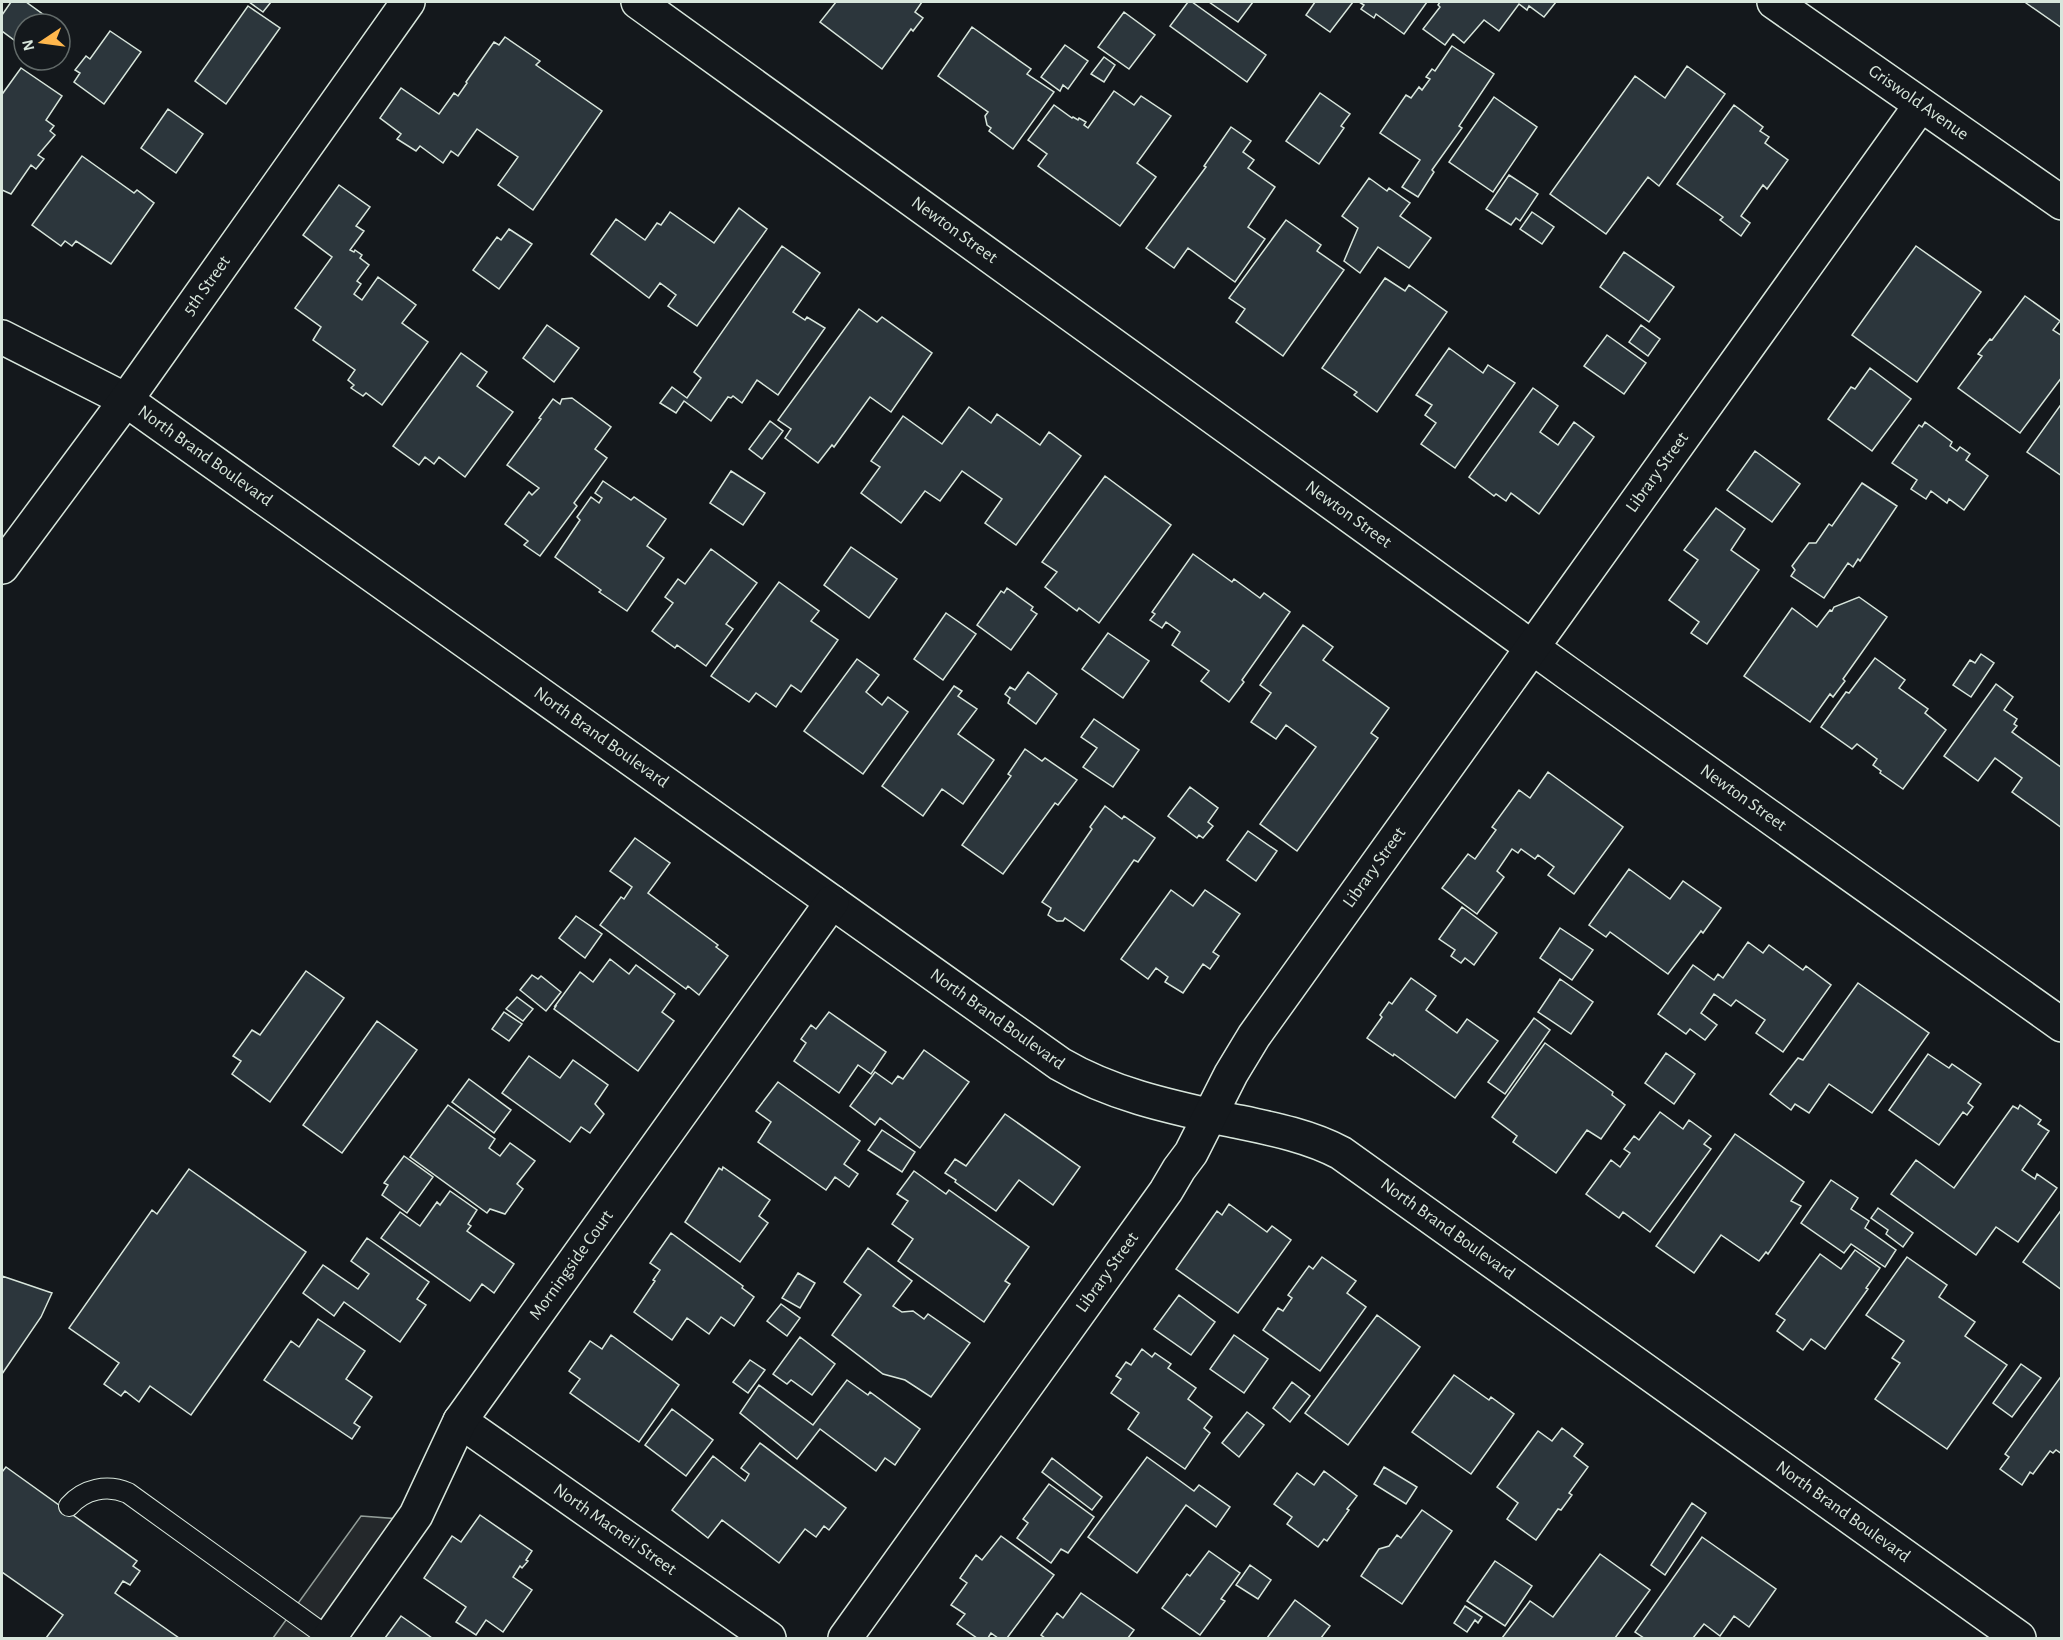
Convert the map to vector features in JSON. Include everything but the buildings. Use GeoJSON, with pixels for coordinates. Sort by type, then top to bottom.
{"type":"FeatureCollection","features":[{"type":"Feature","properties":{"kind":"street","name":"5th Street"},"geometry":{"type":"LineString","coordinates":[[2,567],[126,400],[408,2]]}},
{"type":"Feature","properties":{"kind":"street","name":"Newton Street"},"geometry":{"type":"LineString","coordinates":[[638,2],[1533,649],[2061,1025]]}},
{"type":"Feature","properties":{"kind":"street","name":"Griswold Avenue"},"geometry":{"type":"LineString","coordinates":[[1774,2],[2061,203]]}},
{"type":"Feature","properties":{"kind":"street","name":"Library Street"},"geometry":{"type":"LineString","coordinates":[[845,1638],[1166,1191],[1191,1153],[1237,1062],[1254,1036],[1920,106]]}},
{"type":"Feature","properties":{"kind":"street","name":"North Brand Boulevard"},"geometry":{"type":"LineString","coordinates":[[2,337],[126,400],[1079,1076],[1120,1093],[1312,1140],[1341,1154],[2019,1638]]}},
{"type":"Feature","properties":{"kind":"street","name":"Morningside Court"},"geometry":{"type":"LineString","coordinates":[[329,1638],[409,1527],[460,1421],[832,902]]}},
{"type":"Feature","properties":{"kind":"street","name":"North Macneil Street"},"geometry":{"type":"LineString","coordinates":[[460,1421],[769,1638]]}},
{"type":"Feature","properties":{"kind":"lane"},"geometry":{"type":"LineString","coordinates":[[69,1506],[80,1496],[96,1490],[112,1488],[128,1493],[329,1638]]}},
{"type":"Feature","properties":{"kind":"shaded area"},"geometry":{"type":"Polygon","coordinates":[[[361,1516],[400,1519],[314,1638],[273,1638],[361,1516]]]}}]}
